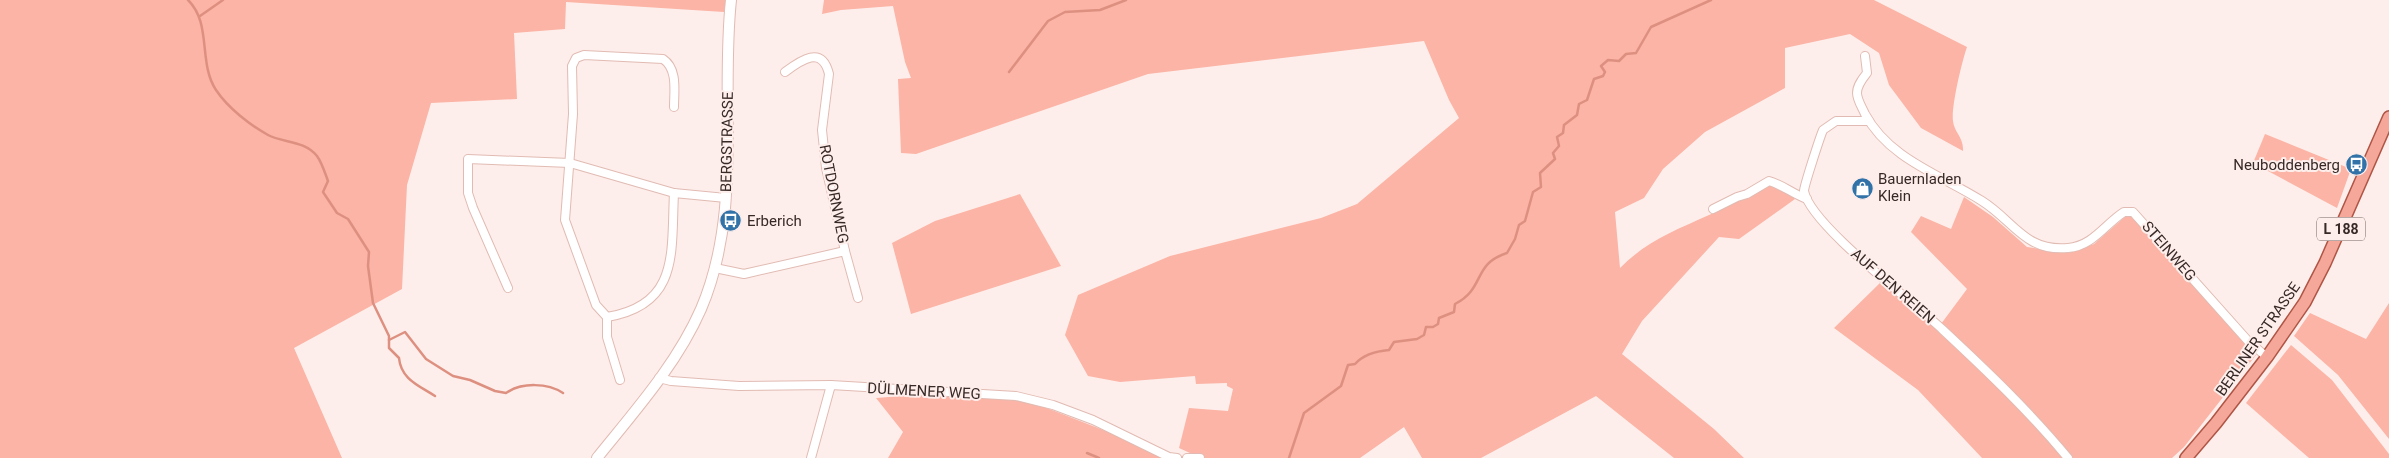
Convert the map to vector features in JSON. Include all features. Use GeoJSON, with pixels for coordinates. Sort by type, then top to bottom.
{"type":"FeatureCollection","features":[{"type":"Feature","properties":{"kind":"main road","name":"BERLINER STRASSE"},"geometry":{"type":"LineString","coordinates":[[2186,458],[2216,423],[2267,357],[2305,302],[2326,263],[2389,119]]}},
{"type":"Feature","properties":{"kind":"street","name":"BERGSTRASSE"},"geometry":{"type":"LineString","coordinates":[[597,458],[659,378],[688,335],[701,308],[715,268],[726,198],[728,50],[731,0]]}},
{"type":"Feature","properties":{"kind":"street"},"geometry":{"type":"LineString","coordinates":[[620,380],[607,337],[607,317],[596,304],[565,220],[573,114],[572,66],[576,58],[596,54],[663,59],[667,62],[673,74],[674,107]]}},
{"type":"Feature","properties":{"kind":"street","name":"STEINWEG"},"geometry":{"type":"LineString","coordinates":[[1865,56],[1867,72],[1857,92],[1858,100],[1869,121],[1892,147],[1995,209],[2034,244],[2060,248],[2081,246],[2095,238],[2124,212],[2133,212],[2249,342],[2267,357]]}},
{"type":"Feature","properties":{"kind":"street","name":"ROTDORNWEG"},"geometry":{"type":"LineString","coordinates":[[785,72],[799,61],[810,57],[819,59],[828,68],[823,140],[826,168],[845,251]]}},
{"type":"Feature","properties":{"kind":"street"},"geometry":{"type":"LineString","coordinates":[[1807,199],[1804,185],[1823,130],[1836,122],[1869,121]]}},
{"type":"Feature","properties":{"kind":"street"},"geometry":{"type":"LineString","coordinates":[[508,288],[468,193],[468,159],[570,163],[674,192],[726,198]]}},
{"type":"Feature","properties":{"kind":"street"},"geometry":{"type":"LineString","coordinates":[[1713,209],[1747,194],[1769,180],[1783,185],[1796,195],[1807,199]]}},
{"type":"Feature","properties":{"kind":"street"},"geometry":{"type":"LineString","coordinates":[[607,317],[640,308],[658,292],[668,270],[671,256],[674,192]]}},
{"type":"Feature","properties":{"kind":"street","name":"AUF DEN REIEN"},"geometry":{"type":"LineString","coordinates":[[1807,199],[1817,214],[1856,255],[1941,328],[2042,427],[2068,458]]}},
{"type":"Feature","properties":{"kind":"street"},"geometry":{"type":"LineString","coordinates":[[715,268],[744,274],[845,251],[858,298]]}},
{"type":"Feature","properties":{"kind":"street","name":"DÜLMENER WEG"},"geometry":{"type":"LineString","coordinates":[[659,378],[671,381],[739,386],[830,385],[1016,396],[1053,405],[1093,420],[1169,457],[1177,458]]}},
{"type":"Feature","properties":{"kind":"street"},"geometry":{"type":"LineString","coordinates":[[811,458],[830,385]]}},
{"type":"Feature","properties":{"kind":"street"},"geometry":{"type":"LineString","coordinates":[[1188,458],[1200,458]]}},
{"type":"Feature","properties":{"kind":"shaded area"},"geometry":{"type":"Polygon","coordinates":[[[0,0],[726,0],[724,12],[566,2],[565,29],[514,33],[517,99],[431,103],[407,185],[402,289],[294,348],[342,458],[0,458],[0,0]]]}},
{"type":"Feature","properties":{"kind":"shaded area"},"geometry":{"type":"Polygon","coordinates":[[[824,0],[1874,0],[1967,47],[1957,84],[1953,114],[1954,125],[1962,142],[1963,151],[1921,128],[1889,85],[1879,53],[1850,34],[1785,48],[1785,88],[1705,132],[1663,169],[1644,198],[1615,212],[1620,268],[1630,258],[1651,243],[1725,208],[1771,183],[1781,187],[1795,199],[1739,239],[1719,237],[1642,321],[1622,354],[1714,429],[1744,458],[1674,458],[1596,396],[1481,458],[1422,458],[1404,427],[1360,458],[1201,458],[1179,448],[1189,408],[1228,411],[1233,389],[1227,386],[1227,383],[1196,384],[1195,376],[1120,382],[1088,376],[1065,335],[1078,295],[1170,256],[1321,218],[1357,204],[1459,118],[1449,100],[1424,41],[1148,74],[916,154],[901,153],[898,79],[911,78],[905,62],[893,6],[841,10],[822,14],[824,0]]]}},
{"type":"Feature","properties":{"kind":"shaded area"},"geometry":{"type":"Polygon","coordinates":[[[2265,134],[2351,169],[2337,208],[2253,163],[2265,134]]]}},
{"type":"Feature","properties":{"kind":"shaded area"},"geometry":{"type":"Polygon","coordinates":[[[1020,194],[1061,266],[911,314],[892,243],[935,221],[1020,194]]]}},
{"type":"Feature","properties":{"kind":"shaded area"},"geometry":{"type":"Polygon","coordinates":[[[1964,197],[1993,217],[2027,247],[2068,253],[2094,244],[2127,215],[2135,216],[2256,355],[2184,447],[2172,458],[1982,458],[1918,390],[1834,328],[1882,281],[1938,328],[1967,289],[1911,232],[1921,216],[1951,229],[1964,197]]]}},
{"type":"Feature","properties":{"kind":"shaded area"},"geometry":{"type":"Polygon","coordinates":[[[2389,303],[2389,439],[2338,375],[2294,336],[2310,313],[2366,339],[2389,303]]]}},
{"type":"Feature","properties":{"kind":"shaded area"},"geometry":{"type":"Polygon","coordinates":[[[2291,345],[2332,380],[2389,454],[2389,458],[2309,458],[2246,403],[2291,345]]]}},
{"type":"Feature","properties":{"kind":"shaded area"},"geometry":{"type":"Polygon","coordinates":[[[915,395],[1016,396],[1162,453],[1198,458],[888,458],[903,432],[876,398],[915,395]]]}},
{"type":"Feature","properties":{"kind":"waterway"},"geometry":{"type":"LineString","coordinates":[[188,0],[200,20],[207,68],[221,97],[240,116],[261,131],[274,138],[300,144],[312,151],[319,159],[328,181],[323,192],[337,213],[348,219],[369,252],[368,266],[373,303],[389,336],[389,348],[399,358],[403,371],[411,381],[435,396]]}},
{"type":"Feature","properties":{"kind":"waterway"},"geometry":{"type":"LineString","coordinates":[[200,16],[223,0]]}},
{"type":"Feature","properties":{"kind":"waterway"},"geometry":{"type":"LineString","coordinates":[[1009,72],[1048,21],[1065,12],[1100,10],[1126,0]]}},
{"type":"Feature","properties":{"kind":"waterway"},"geometry":{"type":"LineString","coordinates":[[1289,458],[1304,413],[1341,386],[1348,365],[1355,364],[1371,354],[1389,350],[1394,342],[1417,339],[1424,335],[1426,327],[1433,327],[1438,324],[1439,318],[1454,312],[1455,304],[1465,298],[1471,291],[1488,263],[1507,253],[1515,239],[1519,225],[1525,221],[1533,192],[1541,187],[1540,173],[1555,159],[1553,153],[1559,146],[1557,137],[1563,133],[1564,125],[1577,115],[1579,104],[1587,100],[1594,79],[1603,76],[1605,72],[1601,66],[1608,60],[1619,61],[1626,54],[1636,53],[1651,27],[1711,0]]}},
{"type":"Feature","properties":{"kind":"waterway"},"geometry":{"type":"LineString","coordinates":[[389,340],[405,332],[426,359],[453,376],[470,380],[495,391],[506,393],[512,389],[535,385],[550,387],[563,393]]}},
{"type":"Feature","properties":{"kind":"waterway"},"geometry":{"type":"LineString","coordinates":[[1087,453],[1099,458]]}},
{"type":"Feature","properties":{"kind":"place","name":"Neuboddenberg"},"geometry":{"type":"Point","coordinates":[2356,165]}},
{"type":"Feature","properties":{"kind":"place","name":"Bauernladen Klein"},"geometry":{"type":"Point","coordinates":[1862,188]}},
{"type":"Feature","properties":{"kind":"place","name":"Erberich"},"geometry":{"type":"Point","coordinates":[731,221]}}]}
